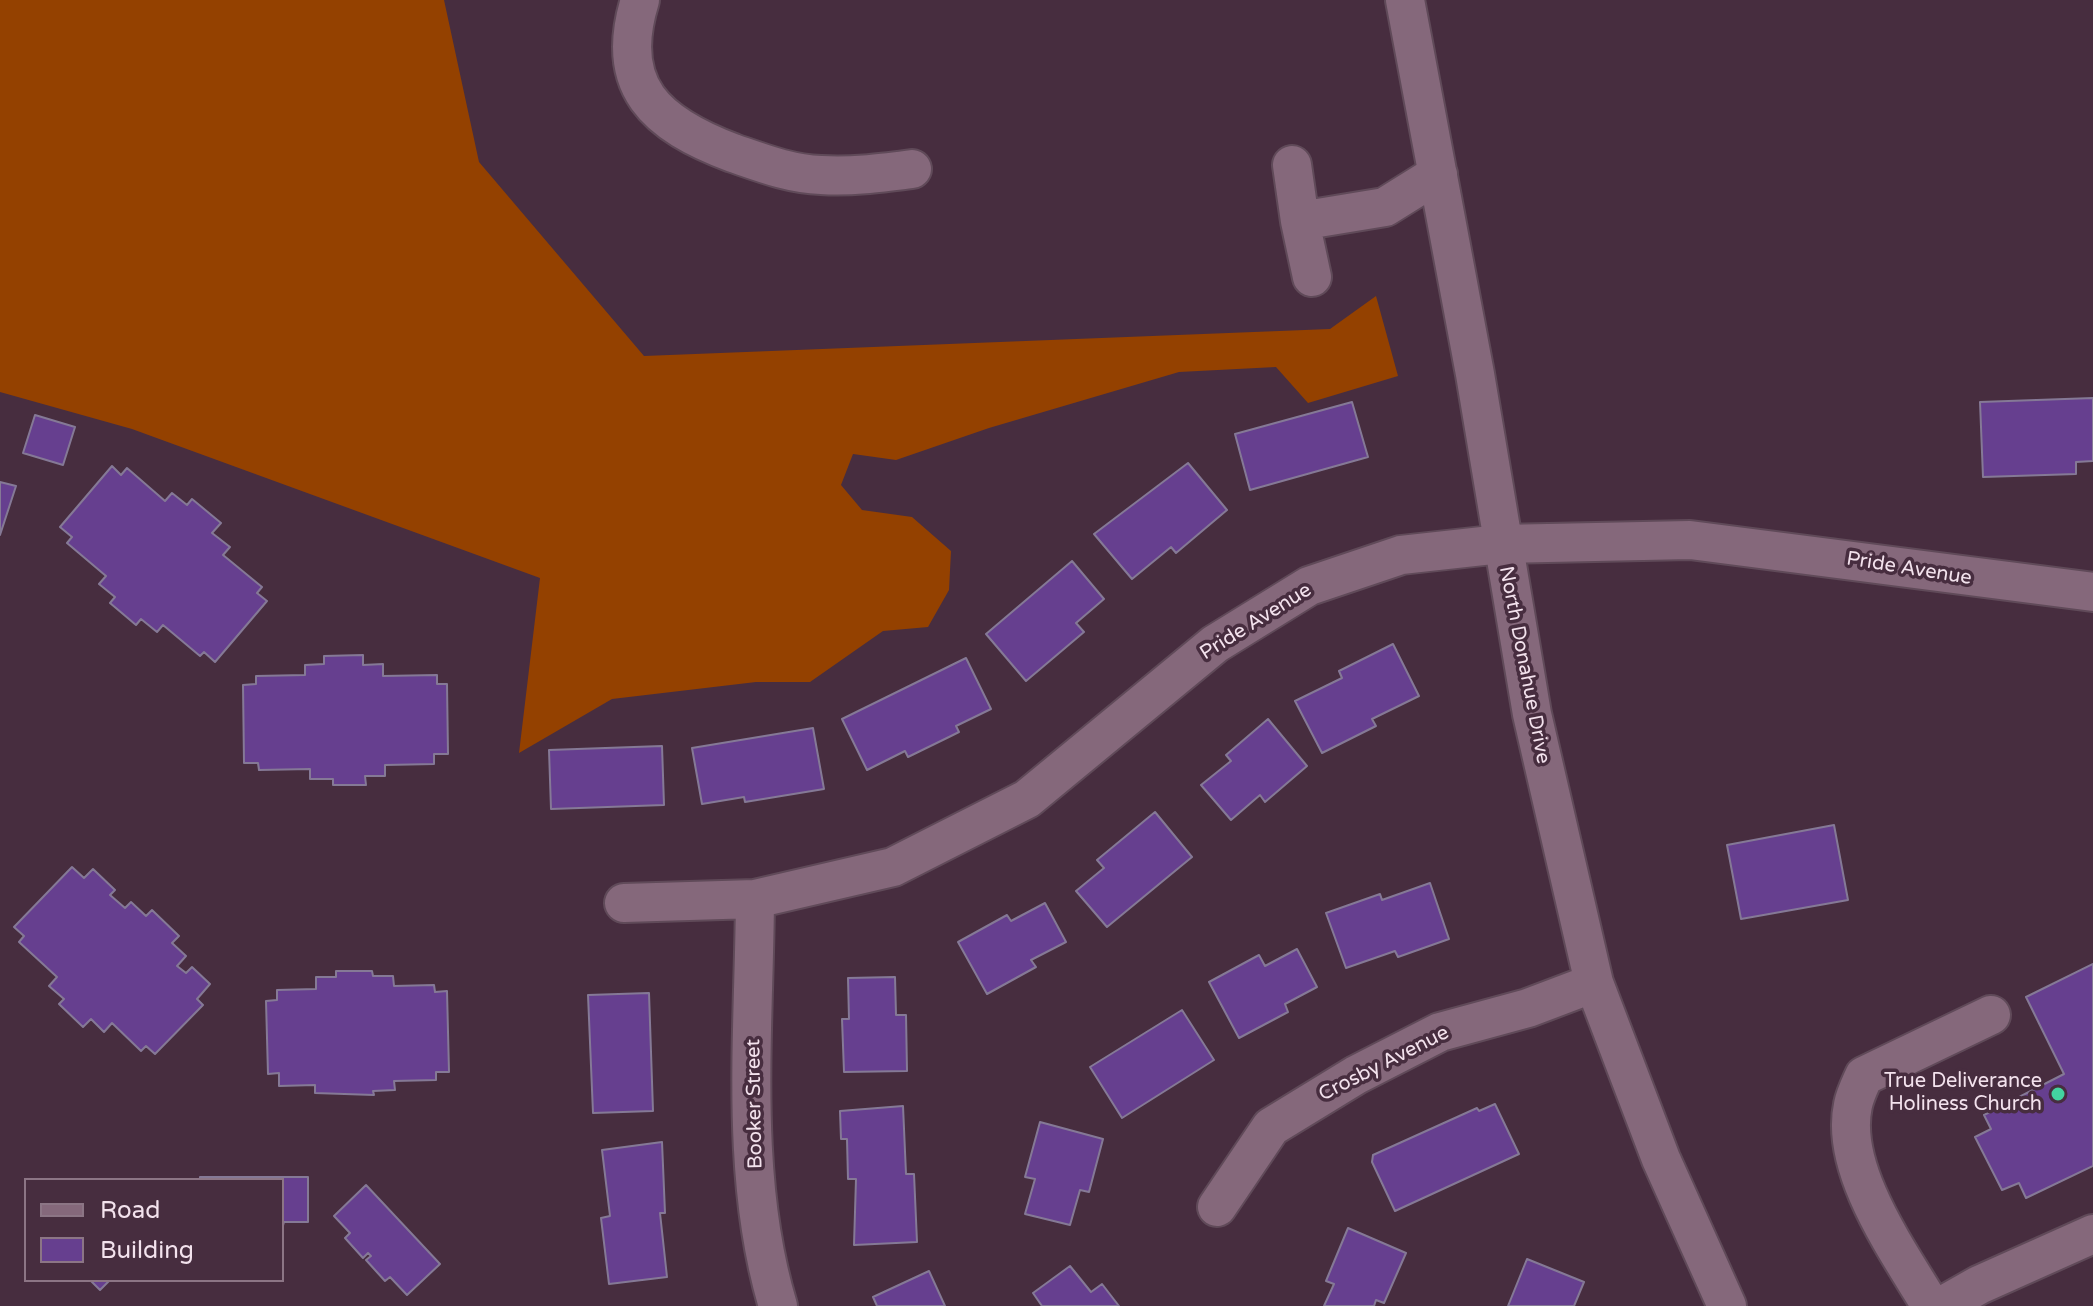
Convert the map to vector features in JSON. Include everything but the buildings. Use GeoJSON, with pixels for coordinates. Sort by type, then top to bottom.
{"type":"FeatureCollection","features":[{"type":"Feature","properties":{"kind":"street"},"geometry":{"type":"LineString","coordinates":[[640,0],[629,33],[634,74],[657,112],[691,137],[775,168],[819,175],[864,175],[912,169]]}},
{"type":"Feature","properties":{"kind":"street","name":"North Donahue Drive"},"geometry":{"type":"LineString","coordinates":[[1405,0],[1475,374],[1501,544],[1532,714],[1594,983],[1661,1159],[1727,1306]]}},
{"type":"Feature","properties":{"kind":"street"},"geometry":{"type":"LineString","coordinates":[[1292,165],[1312,277]]}},
{"type":"Feature","properties":{"kind":"street"},"geometry":{"type":"LineString","coordinates":[[1300,221],[1385,207],[1438,174]]}},
{"type":"Feature","properties":{"kind":"street","name":"Pride Avenue"},"geometry":{"type":"LineString","coordinates":[[624,903],[755,899],[893,867],[1027,799],[1215,644],[1309,586],[1401,555],[1501,544],[1690,540],[2093,592]]}},
{"type":"Feature","properties":{"kind":"street","name":"Booker Street"},"geometry":{"type":"LineString","coordinates":[[755,899],[752,1115],[762,1254],[778,1306]]}},
{"type":"Feature","properties":{"kind":"street","name":"Crosby Avenue"},"geometry":{"type":"LineString","coordinates":[[1217,1207],[1271,1127],[1356,1075],[1440,1032],[1528,1008],[1594,983]]}},
{"type":"Feature","properties":{"kind":"street"},"geometry":{"type":"LineString","coordinates":[[1931,1306],[1874,1210],[1852,1147],[1853,1106],[1864,1076],[1991,1015]]}},
{"type":"Feature","properties":{"kind":"street"},"geometry":{"type":"LineString","coordinates":[[1942,1306],[1985,1296],[2093,1234]]}},
{"type":"Feature","properties":{"kind":"shaded area"},"geometry":{"type":"Polygon","coordinates":[[[0,0],[444,0],[479,162],[644,356],[1330,329],[1376,296],[1398,376],[1308,403],[1276,367],[1179,372],[989,428],[896,460],[853,454],[841,485],[862,510],[912,517],[951,551],[949,590],[928,627],[883,631],[810,682],[756,682],[612,699],[519,753],[540,578],[132,429],[0,392],[0,0]]]}},
{"type":"Feature","properties":{"kind":"place","name":"True Deliverance Holiness Church"},"geometry":{"type":"Point","coordinates":[2058,1094]}}]}
